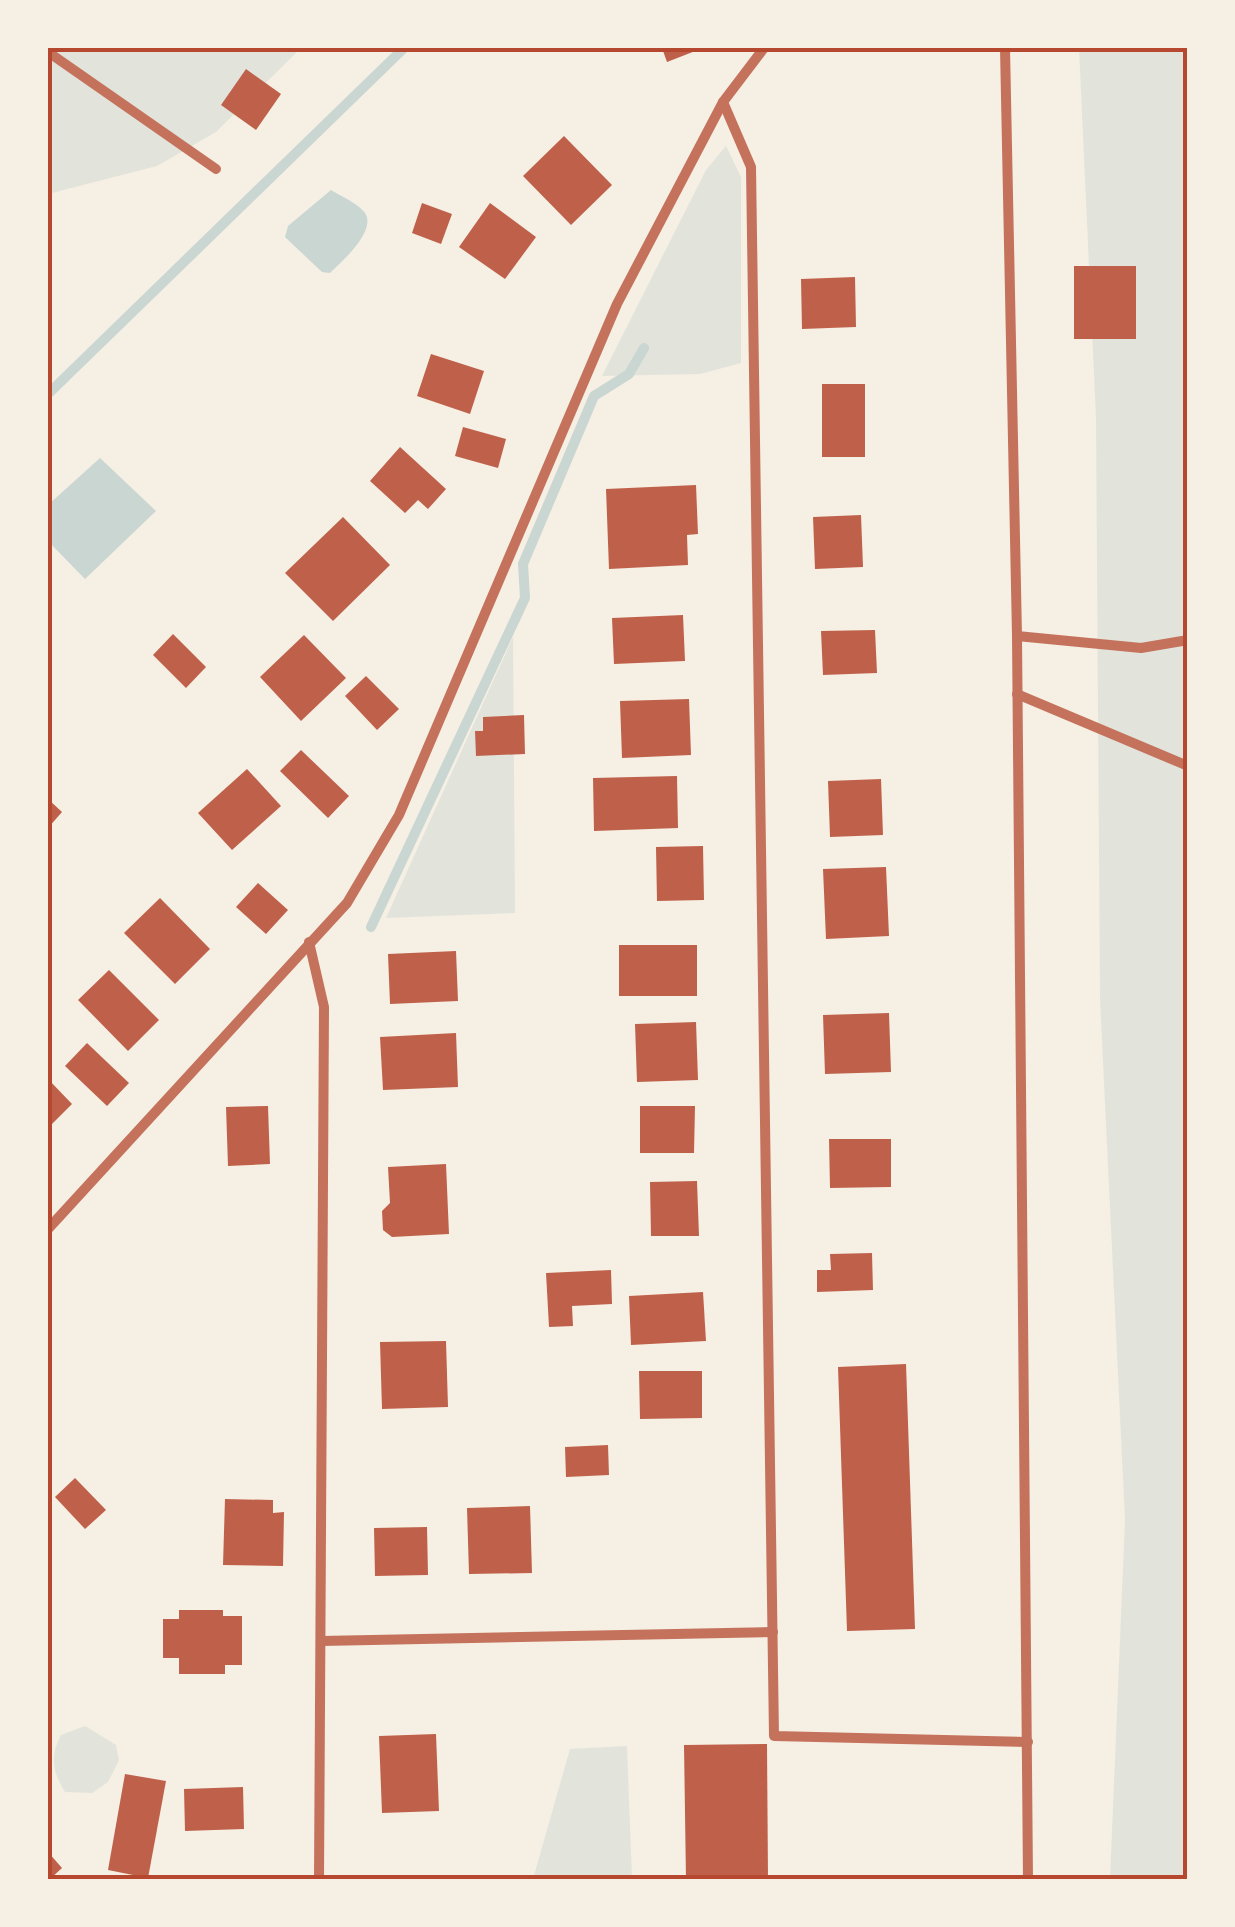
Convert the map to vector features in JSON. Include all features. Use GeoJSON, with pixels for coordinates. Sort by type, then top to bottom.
{"type":"FeatureCollection","features":[{"type":"Feature","properties":{"kind":"street"},"geometry":{"type":"LineString","coordinates":[[48,1229],[347,903],[399,814],[616,304],[723,102],[764,48]]}},
{"type":"Feature","properties":{"kind":"street"},"geometry":{"type":"LineString","coordinates":[[1005,48],[1017,636],[1028,1880]]}},
{"type":"Feature","properties":{"kind":"street"},"geometry":{"type":"LineString","coordinates":[[48,52],[216,169]]}},
{"type":"Feature","properties":{"kind":"street"},"geometry":{"type":"LineString","coordinates":[[723,102],[751,168],[774,1736],[1028,1742]]}},
{"type":"Feature","properties":{"kind":"street"},"geometry":{"type":"LineString","coordinates":[[1017,636],[1141,648],[1188,640]]}},
{"type":"Feature","properties":{"kind":"street"},"geometry":{"type":"LineString","coordinates":[[1017,694],[1188,766]]}},
{"type":"Feature","properties":{"kind":"street"},"geometry":{"type":"LineString","coordinates":[[309,942],[324,1007],[320,1880]]}},
{"type":"Feature","properties":{"kind":"street"},"geometry":{"type":"LineString","coordinates":[[321,1642],[773,1632]]}},
{"type":"Feature","properties":{"kind":"shaded area"},"geometry":{"type":"Polygon","coordinates":[[[48,48],[301,48],[216,132],[157,166],[48,194],[48,48]]]}},
{"type":"Feature","properties":{"kind":"shaded area"},"geometry":{"type":"Polygon","coordinates":[[[1079,48],[1187,48],[1187,1879],[1110,1879],[1125,1520],[1100,999],[1096,418],[1079,48]]]}},
{"type":"Feature","properties":{"kind":"shaded area"},"geometry":{"type":"Polygon","coordinates":[[[726,146],[741,177],[741,363],[700,374],[602,376],[706,170],[726,146]]]}},
{"type":"Feature","properties":{"kind":"shaded area"},"geometry":{"type":"Polygon","coordinates":[[[331,190],[358,206],[367,220],[356,246],[330,273],[322,272],[285,237],[288,226],[331,190]]]}},
{"type":"Feature","properties":{"kind":"shaded area"},"geometry":{"type":"Polygon","coordinates":[[[100,458],[156,511],[85,579],[48,541],[48,505],[100,458]]]}},
{"type":"Feature","properties":{"kind":"shaded area"},"geometry":{"type":"Polygon","coordinates":[[[513,637],[515,913],[386,918],[513,637]]]}},
{"type":"Feature","properties":{"kind":"shaded area"},"geometry":{"type":"Polygon","coordinates":[[[85,1726],[116,1745],[119,1760],[108,1782],[92,1793],[65,1792],[55,1770],[55,1750],[61,1735],[85,1726]]]}},
{"type":"Feature","properties":{"kind":"shaded area"},"geometry":{"type":"Polygon","coordinates":[[[627,1746],[632,1879],[533,1879],[570,1749],[627,1746]]]}},
{"type":"Feature","properties":{"kind":"building"},"geometry":{"type":"Polygon","coordinates":[[[662,48],[703,48],[667,62],[662,48]]]}},
{"type":"Feature","properties":{"kind":"building"},"geometry":{"type":"Polygon","coordinates":[[[246,69],[281,94],[256,130],[221,105],[246,69]]]}},
{"type":"Feature","properties":{"kind":"building"},"geometry":{"type":"Polygon","coordinates":[[[564,136],[612,185],[571,225],[523,176],[564,136]]]}},
{"type":"Feature","properties":{"kind":"building"},"geometry":{"type":"Polygon","coordinates":[[[422,203],[452,214],[441,244],[412,233],[422,203]]]}},
{"type":"Feature","properties":{"kind":"building"},"geometry":{"type":"Polygon","coordinates":[[[490,203],[536,237],[505,279],[459,247],[490,203]]]}},
{"type":"Feature","properties":{"kind":"building"},"geometry":{"type":"Polygon","coordinates":[[[1074,266],[1136,266],[1136,339],[1074,339],[1074,266]]]}},
{"type":"Feature","properties":{"kind":"building"},"geometry":{"type":"Polygon","coordinates":[[[855,277],[856,327],[802,329],[801,279],[855,277]]]}},
{"type":"Feature","properties":{"kind":"building"},"geometry":{"type":"Polygon","coordinates":[[[431,354],[484,371],[470,414],[417,396],[431,354]]]}},
{"type":"Feature","properties":{"kind":"building"},"geometry":{"type":"Polygon","coordinates":[[[822,384],[865,384],[865,457],[822,457],[822,384]]]}},
{"type":"Feature","properties":{"kind":"building"},"geometry":{"type":"Polygon","coordinates":[[[463,427],[506,439],[498,468],[455,456],[463,427]]]}},
{"type":"Feature","properties":{"kind":"building"},"geometry":{"type":"Polygon","coordinates":[[[400,447],[446,489],[428,509],[418,500],[405,513],[370,481],[400,447]]]}},
{"type":"Feature","properties":{"kind":"building"},"geometry":{"type":"Polygon","coordinates":[[[696,485],[698,534],[687,535],[688,565],[609,569],[606,489],[696,485]]]}},
{"type":"Feature","properties":{"kind":"building"},"geometry":{"type":"Polygon","coordinates":[[[861,515],[863,567],[815,569],[813,517],[861,515]]]}},
{"type":"Feature","properties":{"kind":"building"},"geometry":{"type":"Polygon","coordinates":[[[343,517],[390,565],[333,621],[285,573],[343,517]]]}},
{"type":"Feature","properties":{"kind":"building"},"geometry":{"type":"Polygon","coordinates":[[[683,615],[685,661],[614,664],[612,618],[683,615]]]}},
{"type":"Feature","properties":{"kind":"building"},"geometry":{"type":"Polygon","coordinates":[[[875,630],[877,673],[823,675],[821,631],[875,630]]]}},
{"type":"Feature","properties":{"kind":"building"},"geometry":{"type":"Polygon","coordinates":[[[173,634],[206,667],[186,688],[153,655],[173,634]]]}},
{"type":"Feature","properties":{"kind":"building"},"geometry":{"type":"Polygon","coordinates":[[[304,635],[346,678],[301,721],[260,677],[304,635]]]}},
{"type":"Feature","properties":{"kind":"building"},"geometry":{"type":"Polygon","coordinates":[[[366,676],[399,709],[377,730],[345,696],[366,676]]]}},
{"type":"Feature","properties":{"kind":"building"},"geometry":{"type":"Polygon","coordinates":[[[689,699],[691,755],[622,758],[620,701],[689,699]]]}},
{"type":"Feature","properties":{"kind":"building"},"geometry":{"type":"Polygon","coordinates":[[[524,715],[525,754],[476,756],[475,731],[483,731],[483,717],[524,715]]]}},
{"type":"Feature","properties":{"kind":"building"},"geometry":{"type":"Polygon","coordinates":[[[301,750],[349,796],[328,818],[280,771],[301,750]]]}},
{"type":"Feature","properties":{"kind":"building"},"geometry":{"type":"Polygon","coordinates":[[[247,769],[281,806],[232,850],[198,813],[247,769]]]}},
{"type":"Feature","properties":{"kind":"building"},"geometry":{"type":"Polygon","coordinates":[[[677,776],[678,828],[594,831],[593,778],[677,776]]]}},
{"type":"Feature","properties":{"kind":"building"},"geometry":{"type":"Polygon","coordinates":[[[881,779],[883,835],[830,837],[828,781],[881,779]]]}},
{"type":"Feature","properties":{"kind":"building"},"geometry":{"type":"Polygon","coordinates":[[[48,799],[62,812],[48,828],[48,799]]]}},
{"type":"Feature","properties":{"kind":"building"},"geometry":{"type":"Polygon","coordinates":[[[703,846],[704,900],[657,901],[656,847],[703,846]]]}},
{"type":"Feature","properties":{"kind":"building"},"geometry":{"type":"Polygon","coordinates":[[[886,867],[889,936],[826,939],[823,869],[886,867]]]}},
{"type":"Feature","properties":{"kind":"building"},"geometry":{"type":"Polygon","coordinates":[[[258,883],[288,910],[266,934],[236,907],[258,883]]]}},
{"type":"Feature","properties":{"kind":"building"},"geometry":{"type":"Polygon","coordinates":[[[160,898],[210,949],[175,984],[124,933],[160,898]]]}},
{"type":"Feature","properties":{"kind":"building"},"geometry":{"type":"Polygon","coordinates":[[[619,945],[697,945],[697,996],[619,996],[619,945]]]}},
{"type":"Feature","properties":{"kind":"building"},"geometry":{"type":"Polygon","coordinates":[[[456,951],[458,1001],[390,1004],[388,954],[456,951]]]}},
{"type":"Feature","properties":{"kind":"building"},"geometry":{"type":"Polygon","coordinates":[[[109,970],[159,1020],[128,1051],[78,1000],[109,970]]]}},
{"type":"Feature","properties":{"kind":"building"},"geometry":{"type":"Polygon","coordinates":[[[889,1013],[891,1072],[825,1074],[823,1015],[889,1013]]]}},
{"type":"Feature","properties":{"kind":"building"},"geometry":{"type":"Polygon","coordinates":[[[696,1022],[698,1080],[637,1082],[635,1024],[696,1022]]]}},
{"type":"Feature","properties":{"kind":"building"},"geometry":{"type":"Polygon","coordinates":[[[456,1033],[458,1087],[383,1090],[380,1037],[456,1033]]]}},
{"type":"Feature","properties":{"kind":"building"},"geometry":{"type":"Polygon","coordinates":[[[87,1043],[129,1083],[107,1106],[65,1066],[87,1043]]]}},
{"type":"Feature","properties":{"kind":"building"},"geometry":{"type":"Polygon","coordinates":[[[48,1079],[72,1104],[48,1128],[48,1079]]]}},
{"type":"Feature","properties":{"kind":"building"},"geometry":{"type":"Polygon","coordinates":[[[268,1106],[270,1164],[228,1166],[226,1107],[268,1106]]]}},
{"type":"Feature","properties":{"kind":"building"},"geometry":{"type":"Polygon","coordinates":[[[640,1106],[695,1106],[694,1153],[640,1153],[640,1106]]]}},
{"type":"Feature","properties":{"kind":"building"},"geometry":{"type":"Polygon","coordinates":[[[829,1139],[891,1139],[891,1187],[830,1188],[829,1139]]]}},
{"type":"Feature","properties":{"kind":"building"},"geometry":{"type":"Polygon","coordinates":[[[446,1164],[449,1234],[392,1237],[383,1230],[382,1211],[390,1203],[388,1167],[446,1164]]]}},
{"type":"Feature","properties":{"kind":"building"},"geometry":{"type":"Polygon","coordinates":[[[697,1181],[699,1236],[651,1236],[650,1182],[697,1181]]]}},
{"type":"Feature","properties":{"kind":"building"},"geometry":{"type":"Polygon","coordinates":[[[872,1253],[873,1290],[817,1292],[817,1270],[831,1270],[830,1254],[872,1253]]]}},
{"type":"Feature","properties":{"kind":"building"},"geometry":{"type":"Polygon","coordinates":[[[611,1270],[612,1304],[572,1306],[573,1326],[549,1327],[546,1273],[611,1270]]]}},
{"type":"Feature","properties":{"kind":"building"},"geometry":{"type":"Polygon","coordinates":[[[703,1292],[706,1341],[631,1345],[629,1296],[703,1292]]]}},
{"type":"Feature","properties":{"kind":"building"},"geometry":{"type":"Polygon","coordinates":[[[446,1341],[448,1407],[382,1409],[380,1342],[446,1341]]]}},
{"type":"Feature","properties":{"kind":"building"},"geometry":{"type":"Polygon","coordinates":[[[906,1364],[915,1629],[847,1631],[838,1367],[906,1364]]]}},
{"type":"Feature","properties":{"kind":"building"},"geometry":{"type":"Polygon","coordinates":[[[639,1371],[702,1371],[702,1418],[640,1419],[639,1371]]]}},
{"type":"Feature","properties":{"kind":"building"},"geometry":{"type":"Polygon","coordinates":[[[608,1445],[609,1475],[566,1477],[565,1447],[608,1445]]]}},
{"type":"Feature","properties":{"kind":"building"},"geometry":{"type":"Polygon","coordinates":[[[75,1478],[106,1510],[85,1529],[55,1497],[75,1478]]]}},
{"type":"Feature","properties":{"kind":"building"},"geometry":{"type":"Polygon","coordinates":[[[225,1499],[273,1500],[273,1513],[284,1512],[283,1566],[223,1565],[225,1499]]]}},
{"type":"Feature","properties":{"kind":"building"},"geometry":{"type":"Polygon","coordinates":[[[530,1506],[532,1573],[469,1574],[467,1508],[530,1506]]]}},
{"type":"Feature","properties":{"kind":"building"},"geometry":{"type":"Polygon","coordinates":[[[427,1527],[428,1575],[375,1576],[374,1528],[427,1527]]]}},
{"type":"Feature","properties":{"kind":"building"},"geometry":{"type":"Polygon","coordinates":[[[179,1610],[223,1610],[223,1616],[242,1616],[242,1665],[225,1665],[225,1674],[179,1674],[179,1658],[163,1658],[163,1619],[179,1619],[179,1610]]]}},
{"type":"Feature","properties":{"kind":"building"},"geometry":{"type":"Polygon","coordinates":[[[436,1734],[439,1811],[382,1813],[379,1736],[436,1734]]]}},
{"type":"Feature","properties":{"kind":"building"},"geometry":{"type":"Polygon","coordinates":[[[767,1744],[768,1880],[686,1880],[684,1745],[767,1744]]]}},
{"type":"Feature","properties":{"kind":"building"},"geometry":{"type":"Polygon","coordinates":[[[125,1774],[166,1781],[148,1878],[108,1870],[125,1774]]]}},
{"type":"Feature","properties":{"kind":"building"},"geometry":{"type":"Polygon","coordinates":[[[243,1787],[244,1829],[185,1831],[184,1789],[243,1787]]]}},
{"type":"Feature","properties":{"kind":"building"},"geometry":{"type":"Polygon","coordinates":[[[48,1852],[62,1868],[49,1880],[48,1880],[48,1852]]]}},
{"type":"Feature","properties":{"kind":"waterway"},"geometry":{"type":"LineString","coordinates":[[48,394],[404,48]]}},
{"type":"Feature","properties":{"kind":"waterway"},"geometry":{"type":"LineString","coordinates":[[371,927],[525,598],[523,564],[594,396],[629,374],[644,348]]}}]}
